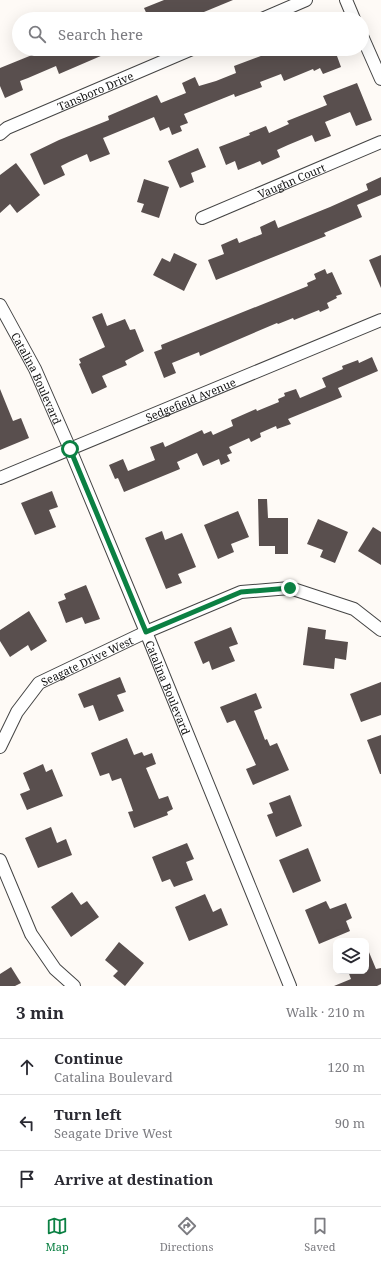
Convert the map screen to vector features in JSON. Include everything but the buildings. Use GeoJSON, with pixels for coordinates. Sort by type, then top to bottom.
{"type":"FeatureCollection","features":[{"type":"Feature","properties":{"kind":"street"},"geometry":{"type":"LineString","coordinates":[[278,12],[306,0]]}},
{"type":"Feature","properties":{"kind":"street"},"geometry":{"type":"LineString","coordinates":[[346,0],[351,12]]}},
{"type":"Feature","properties":{"kind":"street"},"geometry":{"type":"LineString","coordinates":[[369,52],[381,79]]}},
{"type":"Feature","properties":{"kind":"street","name":"Tansboro Drive"},"geometry":{"type":"LineString","coordinates":[[0,134],[7,128],[176,56]]}},
{"type":"Feature","properties":{"kind":"street","name":"Vaughn Court"},"geometry":{"type":"LineString","coordinates":[[202,218],[381,142]]}},
{"type":"Feature","properties":{"kind":"street","name":"Catalina Boulevard"},"geometry":{"type":"LineString","coordinates":[[0,305],[35,369],[70,449],[290,986]]}},
{"type":"Feature","properties":{"kind":"street","name":"Sedgefield Avenue"},"geometry":{"type":"LineString","coordinates":[[0,478],[381,320]]}},
{"type":"Feature","properties":{"kind":"street","name":"Seagate Drive West"},"geometry":{"type":"LineString","coordinates":[[0,747],[17,712],[39,683],[146,632],[241,592],[290,588],[354,609],[381,630]]}},
{"type":"Feature","properties":{"kind":"street"},"geometry":{"type":"LineString","coordinates":[[0,860],[30,934],[55,969],[74,986]]}},
{"type":"Feature","properties":{"kind":"route"},"geometry":{"type":"LineString","coordinates":[[70,449],[146,632],[241,592],[290,588]]}}]}
